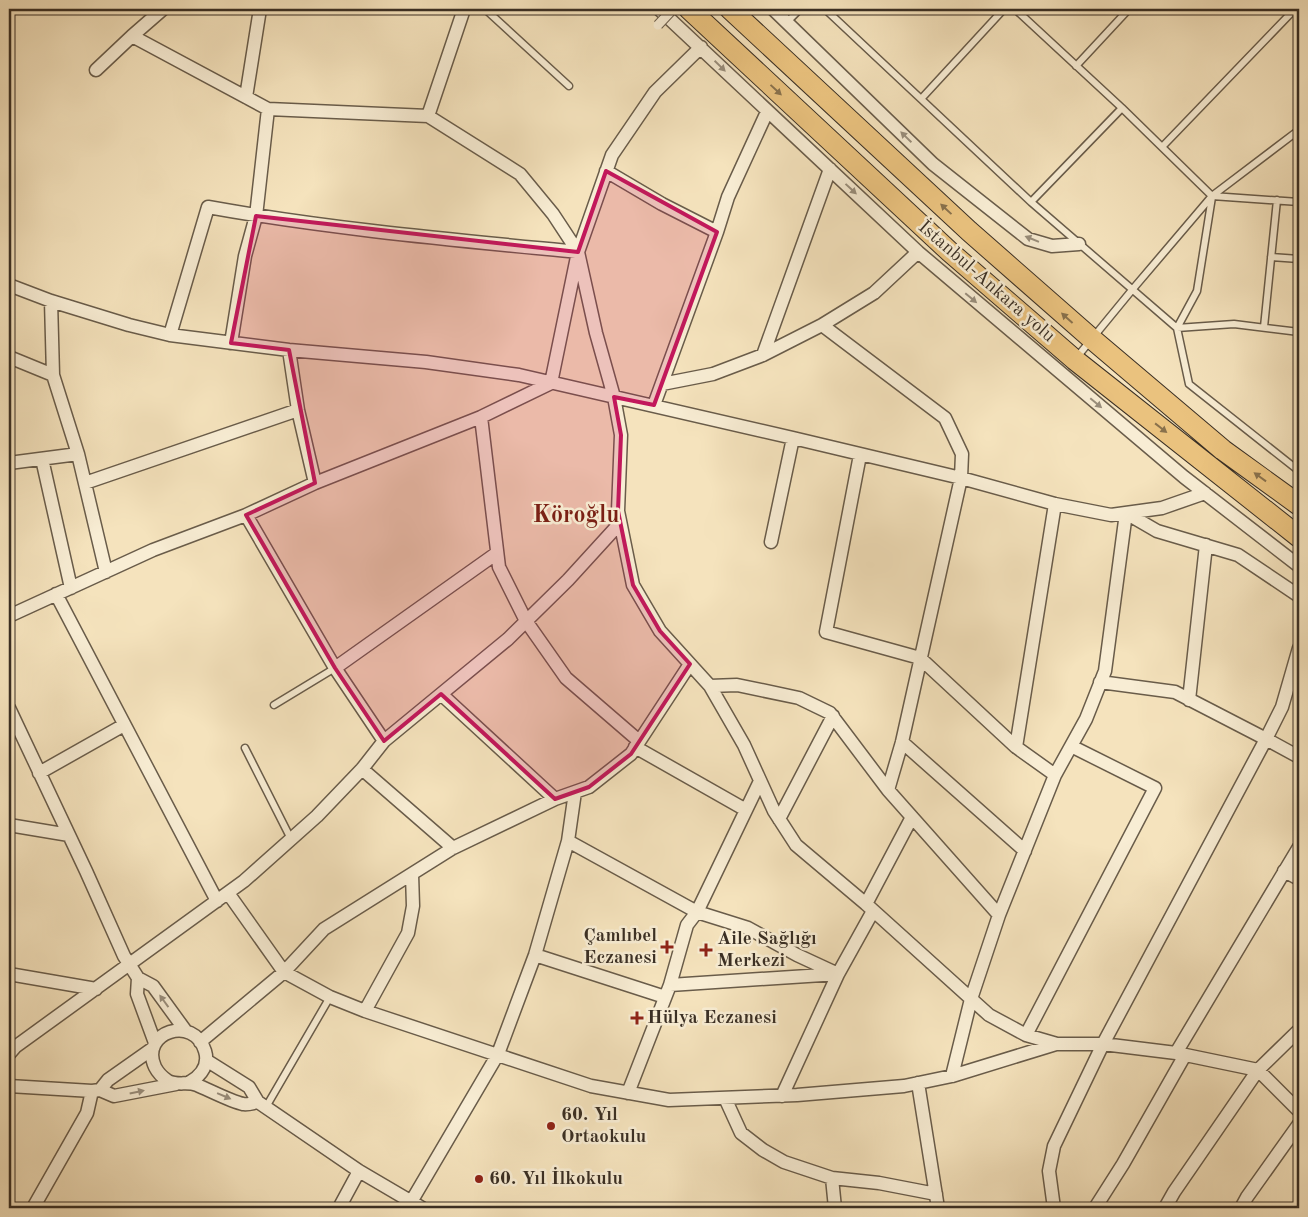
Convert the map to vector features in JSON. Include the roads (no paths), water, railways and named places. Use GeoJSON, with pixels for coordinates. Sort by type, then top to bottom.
{"type":"FeatureCollection","features":[{"type":"Feature","properties":{"kind":"highway","name":"İstanbul-Ankara yolu"},"geometry":{"type":"LineString","coordinates":[[689,9],[950,252],[1075,360],[1299,537]]}},
{"type":"Feature","properties":{"kind":"highway","name":"İstanbul-Ankara yolu"},"geometry":{"type":"LineString","coordinates":[[730,9],[969,230],[1092,339],[1223,450],[1299,505]]}},
{"type":"Feature","properties":{"kind":"street"},"geometry":{"type":"LineString","coordinates":[[96,70],[163,9]]}},
{"type":"Feature","properties":{"kind":"street"},"geometry":{"type":"LineString","coordinates":[[246,97],[260,9]]}},
{"type":"Feature","properties":{"kind":"street"},"geometry":{"type":"LineString","coordinates":[[428,116],[464,9]]}},
{"type":"Feature","properties":{"kind":"street"},"geometry":{"type":"LineString","coordinates":[[659,9],[918,252],[1204,493],[1299,566]]}},
{"type":"Feature","properties":{"kind":"street"},"geometry":{"type":"LineString","coordinates":[[658,25],[673,9]]}},
{"type":"Feature","properties":{"kind":"street"},"geometry":{"type":"LineString","coordinates":[[773,9],[933,164],[1028,239],[1052,246],[1079,244]]}},
{"type":"Feature","properties":{"kind":"street"},"geometry":{"type":"LineString","coordinates":[[132,36],[268,109],[428,116],[520,174],[553,214],[578,252],[596,332],[614,397],[621,435],[618,511],[633,585],[660,631],[710,686],[744,745],[779,819],[796,844],[989,1015],[1026,1035],[1057,1044],[1103,1044],[1180,1054],[1258,1070],[1299,1111]]}},
{"type":"Feature","properties":{"kind":"street"},"geometry":{"type":"LineString","coordinates":[[551,383],[578,252],[612,154],[655,92],[701,47]]}},
{"type":"Feature","properties":{"kind":"street"},"geometry":{"type":"LineString","coordinates":[[231,343],[245,256],[256,216],[268,109]]}},
{"type":"Feature","properties":{"kind":"street"},"geometry":{"type":"LineString","coordinates":[[654,405],[728,197],[767,112]]}},
{"type":"Feature","properties":{"kind":"street"},"geometry":{"type":"LineString","coordinates":[[763,356],[830,169]]}},
{"type":"Feature","properties":{"kind":"street"},"geometry":{"type":"LineString","coordinates":[[606,171],[662,204],[717,232]]}},
{"type":"Feature","properties":{"kind":"street"},"geometry":{"type":"LineString","coordinates":[[170,335],[208,207],[256,216],[439,238],[578,252]]}},
{"type":"Feature","properties":{"kind":"street"},"geometry":{"type":"LineString","coordinates":[[662,384],[713,374],[763,356],[822,325],[874,293],[918,252]]}},
{"type":"Feature","properties":{"kind":"street"},"geometry":{"type":"LineString","coordinates":[[9,285],[51,301],[129,325],[170,335],[289,350],[426,362],[519,375],[961,478],[1055,504],[1111,515],[1162,508],[1204,493]]}},
{"type":"Feature","properties":{"kind":"street"},"geometry":{"type":"LineString","coordinates":[[51,301],[53,375],[78,454],[106,572]]}},
{"type":"Feature","properties":{"kind":"street"},"geometry":{"type":"LineString","coordinates":[[822,325],[945,418],[962,454],[961,478],[902,742],[888,790]]}},
{"type":"Feature","properties":{"kind":"street"},"geometry":{"type":"LineString","coordinates":[[289,350],[298,410],[315,483]]}},
{"type":"Feature","properties":{"kind":"street"},"geometry":{"type":"LineString","coordinates":[[9,357],[53,375]]}},
{"type":"Feature","properties":{"kind":"street"},"geometry":{"type":"LineString","coordinates":[[9,616],[153,550],[246,515],[315,483],[481,418],[551,383]]}},
{"type":"Feature","properties":{"kind":"street"},"geometry":{"type":"LineString","coordinates":[[85,483],[298,410]]}},
{"type":"Feature","properties":{"kind":"street"},"geometry":{"type":"LineString","coordinates":[[481,418],[499,566],[526,622],[566,678],[637,744],[746,810]]}},
{"type":"Feature","properties":{"kind":"street"},"geometry":{"type":"LineString","coordinates":[[772,542],[793,438]]}},
{"type":"Feature","properties":{"kind":"street"},"geometry":{"type":"LineString","coordinates":[[9,463],[78,454]]}},
{"type":"Feature","properties":{"kind":"street"},"geometry":{"type":"LineString","coordinates":[[860,455],[826,632],[920,658],[1016,747],[1055,775]]}},
{"type":"Feature","properties":{"kind":"street"},"geometry":{"type":"LineString","coordinates":[[42,459],[71,588]]}},
{"type":"Feature","properties":{"kind":"street"},"geometry":{"type":"LineString","coordinates":[[1016,747],[1055,504]]}},
{"type":"Feature","properties":{"kind":"street"},"geometry":{"type":"LineString","coordinates":[[1126,513],[1157,531],[1238,555],[1299,596]]}},
{"type":"Feature","properties":{"kind":"street"},"geometry":{"type":"LineString","coordinates":[[952,1076],[971,999],[999,915],[1055,775],[1086,719],[1105,671],[1126,513]]}},
{"type":"Feature","properties":{"kind":"street"},"geometry":{"type":"LineString","coordinates":[[246,515],[335,668],[384,741]]}},
{"type":"Feature","properties":{"kind":"street"},"geometry":{"type":"LineString","coordinates":[[9,1054],[14,1048],[244,881],[317,816],[362,769],[384,741],[508,640],[568,580],[620,523]]}},
{"type":"Feature","properties":{"kind":"street"},"geometry":{"type":"LineString","coordinates":[[1189,700],[1206,545]]}},
{"type":"Feature","properties":{"kind":"street"},"geometry":{"type":"LineString","coordinates":[[335,668],[497,553]]}},
{"type":"Feature","properties":{"kind":"street"},"geometry":{"type":"LineString","coordinates":[[56,594],[217,901]]}},
{"type":"Feature","properties":{"kind":"street"},"geometry":{"type":"LineString","coordinates":[[1054,1208],[1050,1171],[1054,1146],[1103,1044],[1282,707],[1299,648]]}},
{"type":"Feature","properties":{"kind":"street"},"geometry":{"type":"LineString","coordinates":[[200,1042],[284,972],[324,929],[453,848],[555,799],[589,787],[631,754],[690,664]]}},
{"type":"Feature","properties":{"kind":"street"},"geometry":{"type":"LineString","coordinates":[[1100,682],[1175,692],[1299,757]]}},
{"type":"Feature","properties":{"kind":"street"},"geometry":{"type":"LineString","coordinates":[[710,686],[737,685],[799,698],[830,713],[888,790],[999,915]]}},
{"type":"Feature","properties":{"kind":"street"},"geometry":{"type":"LineString","coordinates":[[441,694],[555,799]]}},
{"type":"Feature","properties":{"kind":"street"},"geometry":{"type":"LineString","coordinates":[[9,708],[124,956],[138,978],[153,986],[185,1030],[200,1042],[205,1052],[206,1060],[202,1073],[190,1082],[114,1096],[96,1091],[9,1086]]}},
{"type":"Feature","properties":{"kind":"street"},"geometry":{"type":"LineString","coordinates":[[779,819],[833,716]]}},
{"type":"Feature","properties":{"kind":"street"},"geometry":{"type":"LineString","coordinates":[[39,773],[124,725]]}},
{"type":"Feature","properties":{"kind":"street"},"geometry":{"type":"LineString","coordinates":[[902,742],[1025,851]]}},
{"type":"Feature","properties":{"kind":"street"},"geometry":{"type":"LineString","coordinates":[[1026,1035],[1155,788],[1071,746]]}},
{"type":"Feature","properties":{"kind":"street"},"geometry":{"type":"LineString","coordinates":[[362,769],[453,848]]}},
{"type":"Feature","properties":{"kind":"street"},"geometry":{"type":"LineString","coordinates":[[628,1093],[670,985],[687,925],[697,912],[760,781]]}},
{"type":"Feature","properties":{"kind":"street"},"geometry":{"type":"LineString","coordinates":[[206,1060],[249,1087],[262,1105],[360,1171],[416,1205],[498,1054],[535,955],[568,840],[575,792]]}},
{"type":"Feature","properties":{"kind":"street"},"geometry":{"type":"LineString","coordinates":[[782,1096],[912,817]]}},
{"type":"Feature","properties":{"kind":"street"},"geometry":{"type":"LineString","coordinates":[[9,825],[69,836]]}},
{"type":"Feature","properties":{"kind":"street"},"geometry":{"type":"LineString","coordinates":[[568,840],[697,912],[748,928],[797,955],[838,974]]}},
{"type":"Feature","properties":{"kind":"street"},"geometry":{"type":"LineString","coordinates":[[1094,1208],[1123,1164],[1180,1054],[1299,847]]}},
{"type":"Feature","properties":{"kind":"street"},"geometry":{"type":"LineString","coordinates":[[1284,871],[1299,879]]}},
{"type":"Feature","properties":{"kind":"street"},"geometry":{"type":"LineString","coordinates":[[364,1011],[408,933],[413,906],[412,874]]}},
{"type":"Feature","properties":{"kind":"street"},"geometry":{"type":"LineString","coordinates":[[228,893],[284,972],[330,997],[364,1011],[591,1086],[628,1093],[670,1100],[782,1096],[904,1086],[952,1076],[1057,1044]]}},
{"type":"Feature","properties":{"kind":"street"},"geometry":{"type":"LineString","coordinates":[[535,955],[665,997]]}},
{"type":"Feature","properties":{"kind":"street"},"geometry":{"type":"LineString","coordinates":[[9,974],[96,989]]}},
{"type":"Feature","properties":{"kind":"street"},"geometry":{"type":"LineString","coordinates":[[670,985],[838,974]]}},
{"type":"Feature","properties":{"kind":"street"},"geometry":{"type":"LineString","coordinates":[[138,978],[137,994],[154,1046],[152,1057],[156,1070],[161,1076],[176,1084]]}},
{"type":"Feature","properties":{"kind":"street"},"geometry":{"type":"LineString","coordinates":[[33,1208],[87,1113],[96,1091],[154,1046],[160,1037],[169,1032],[185,1030]]}},
{"type":"Feature","properties":{"kind":"street"},"geometry":{"type":"LineString","coordinates":[[1165,1208],[1258,1070],[1299,1030]]}},
{"type":"Feature","properties":{"kind":"street"},"geometry":{"type":"LineString","coordinates":[[190,1082],[244,1105],[262,1105]]}},
{"type":"Feature","properties":{"kind":"street"},"geometry":{"type":"LineString","coordinates":[[918,1083],[938,1208]]}},
{"type":"Feature","properties":{"kind":"street"},"geometry":{"type":"LineString","coordinates":[[725,1098],[741,1133],[763,1150],[784,1162],[832,1178],[880,1183],[936,1194]]}},
{"type":"Feature","properties":{"kind":"street"},"geometry":{"type":"LineString","coordinates":[[1241,1208],[1299,1124]]}},
{"type":"Feature","properties":{"kind":"street"},"geometry":{"type":"LineString","coordinates":[[339,1208],[360,1171]]}},
{"type":"Feature","properties":{"kind":"street"},"geometry":{"type":"LineString","coordinates":[[832,1178],[835,1208]]}},
{"type":"Feature","properties":{"kind":"lane"},"geometry":{"type":"LineString","coordinates":[[485,9],[569,86]]}},
{"type":"Feature","properties":{"kind":"lane"},"geometry":{"type":"LineString","coordinates":[[787,22],[800,9]]}},
{"type":"Feature","properties":{"kind":"lane"},"geometry":{"type":"LineString","coordinates":[[825,9],[1031,202],[1177,328],[1189,384],[1299,471]]}},
{"type":"Feature","properties":{"kind":"lane"},"geometry":{"type":"LineString","coordinates":[[921,99],[1004,9]]}},
{"type":"Feature","properties":{"kind":"lane"},"geometry":{"type":"LineString","coordinates":[[1015,9],[1122,108],[1212,196],[1299,202]]}},
{"type":"Feature","properties":{"kind":"lane"},"geometry":{"type":"LineString","coordinates":[[1076,66],[1129,9]]}},
{"type":"Feature","properties":{"kind":"lane"},"geometry":{"type":"LineString","coordinates":[[1162,147],[1296,9]]}},
{"type":"Feature","properties":{"kind":"lane"},"geometry":{"type":"LineString","coordinates":[[1031,202],[1122,108]]}},
{"type":"Feature","properties":{"kind":"lane"},"geometry":{"type":"LineString","coordinates":[[1075,360],[1212,196],[1299,130]]}},
{"type":"Feature","properties":{"kind":"lane"},"geometry":{"type":"LineString","coordinates":[[1177,328],[1197,291],[1212,196]]}},
{"type":"Feature","properties":{"kind":"lane"},"geometry":{"type":"LineString","coordinates":[[1264,327],[1277,200]]}},
{"type":"Feature","properties":{"kind":"lane"},"geometry":{"type":"LineString","coordinates":[[1271,257],[1299,259]]}},
{"type":"Feature","properties":{"kind":"lane"},"geometry":{"type":"LineString","coordinates":[[1177,328],[1234,324],[1299,332]]}},
{"type":"Feature","properties":{"kind":"lane"},"geometry":{"type":"LineString","coordinates":[[274,705],[335,668]]}},
{"type":"Feature","properties":{"kind":"lane"},"geometry":{"type":"LineString","coordinates":[[245,748],[291,839]]}},
{"type":"Feature","properties":{"kind":"lane"},"geometry":{"type":"LineString","coordinates":[[262,1105],[330,997]]}},
{"type":"Feature","properties":{"kind":"place","name":"Çamlıbel Eczanesi"},"geometry":{"type":"Point","coordinates":[667,947]}},
{"type":"Feature","properties":{"kind":"place","name":"Aile Sağlığı Merkezi"},"geometry":{"type":"Point","coordinates":[706,950]}},
{"type":"Feature","properties":{"kind":"place","name":"Hülya Eczanesi"},"geometry":{"type":"Point","coordinates":[637,1018]}},
{"type":"Feature","properties":{"kind":"place","name":"60. Yıl Ortaokulu"},"geometry":{"type":"Point","coordinates":[551,1126]}},
{"type":"Feature","properties":{"kind":"place","name":"60. Yıl İlkokulu"},"geometry":{"type":"Point","coordinates":[479,1179]}},
{"type":"Feature","properties":{"kind":"district","name":"Köroğlu"},"geometry":{"type":"Point","coordinates":[576,516]}}]}
